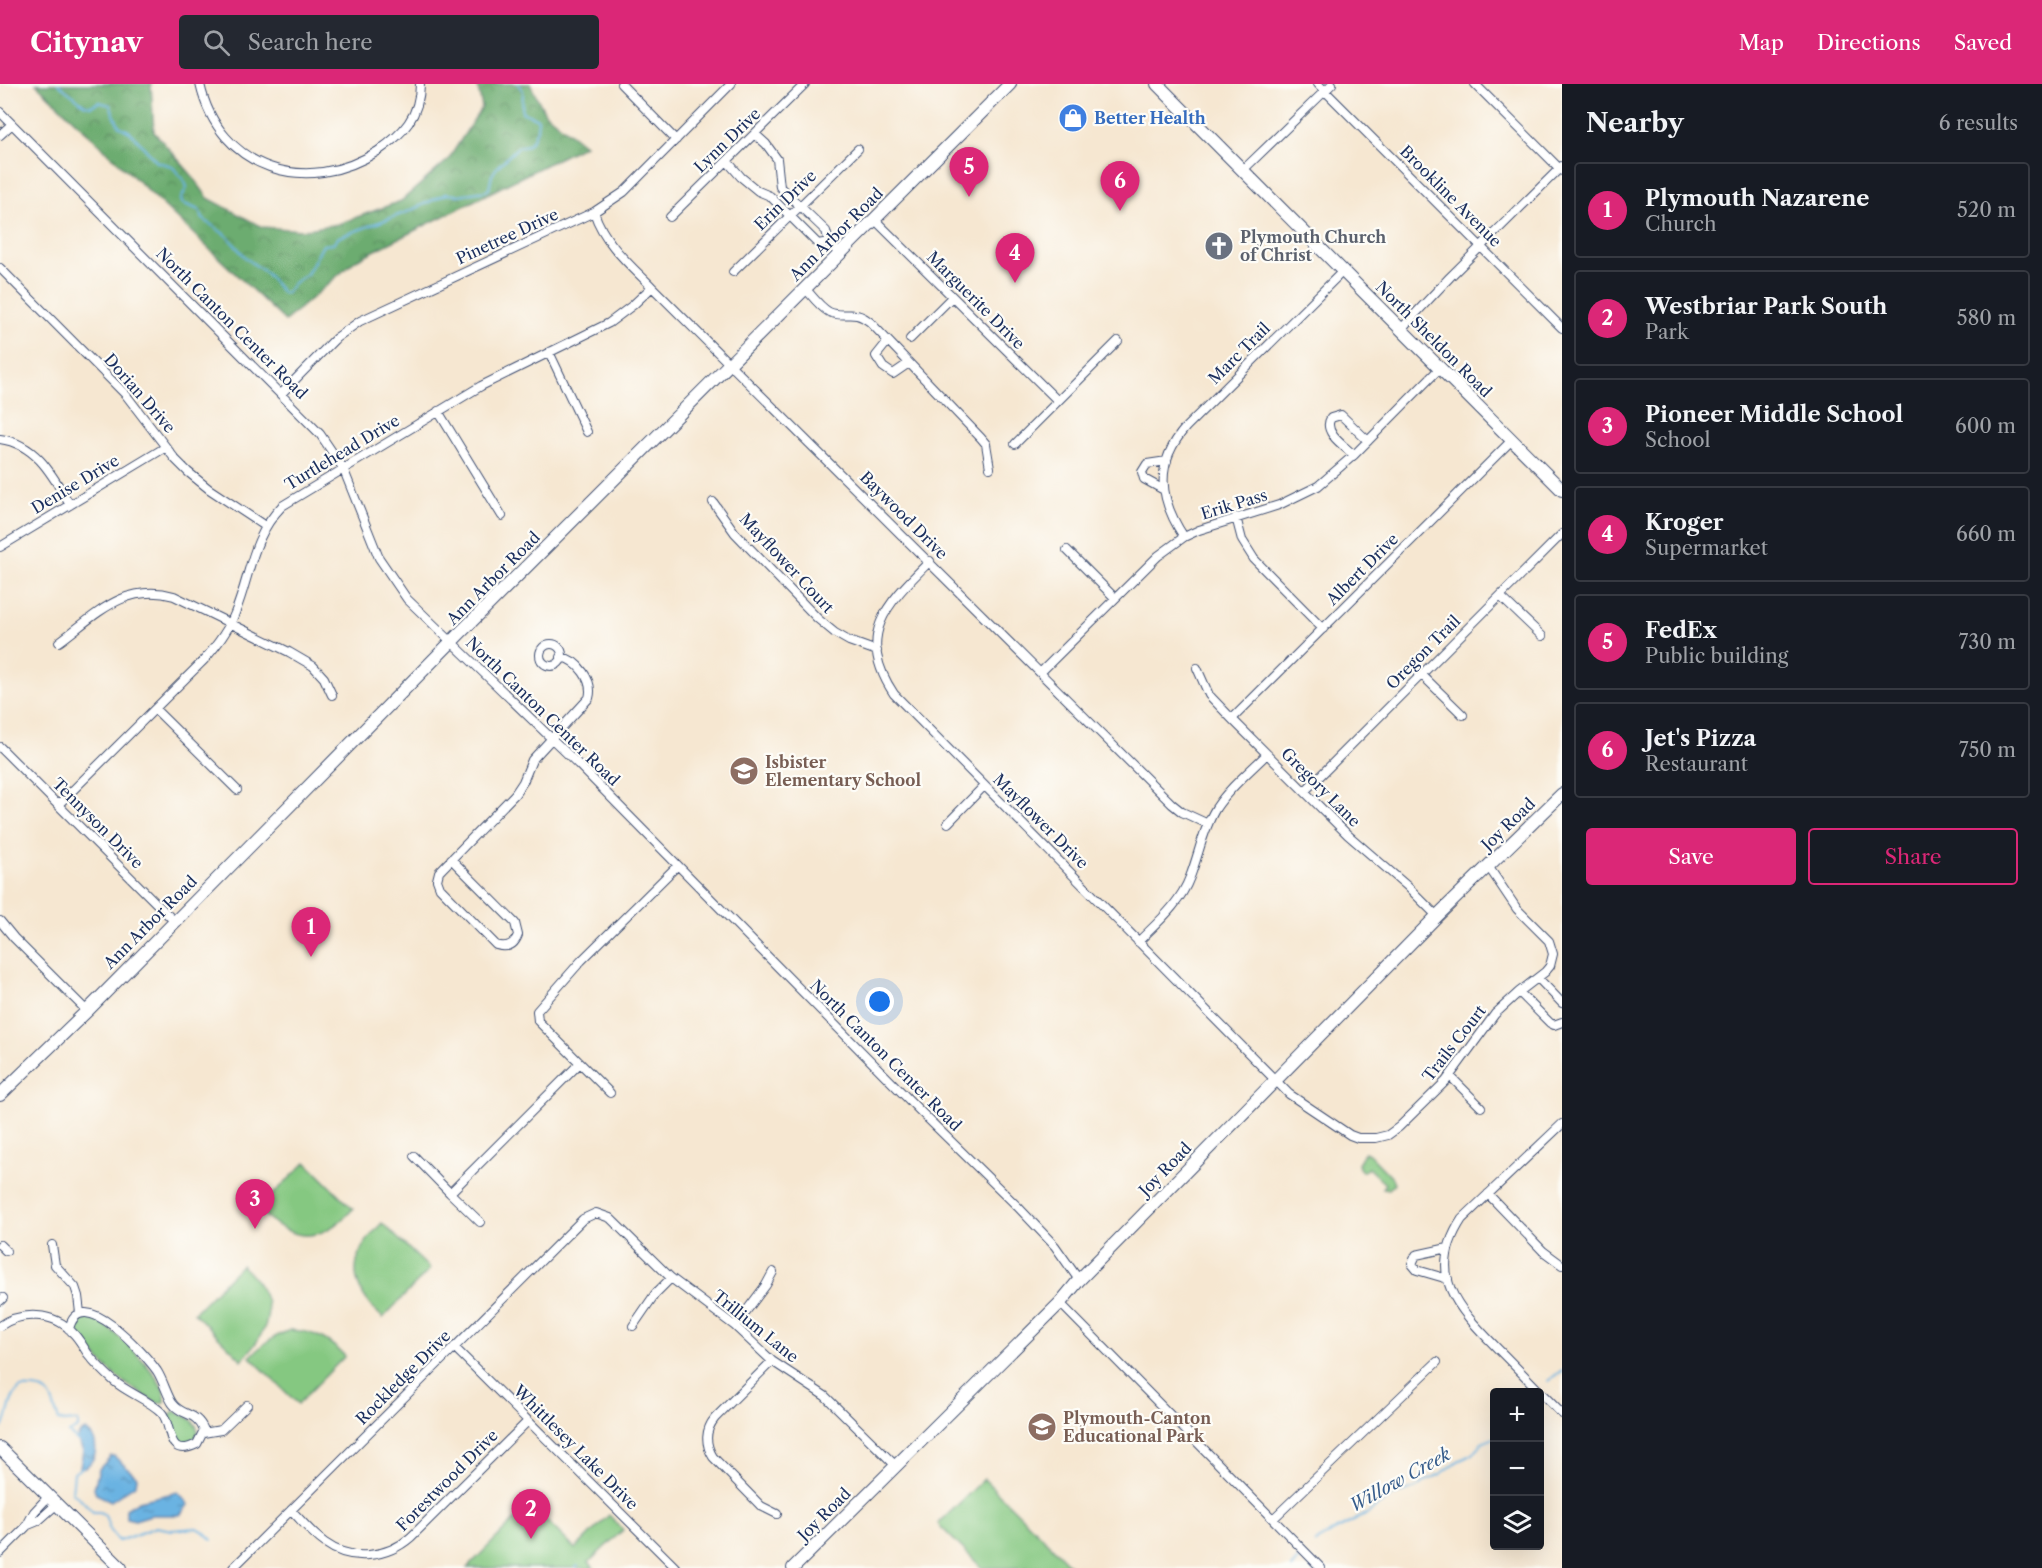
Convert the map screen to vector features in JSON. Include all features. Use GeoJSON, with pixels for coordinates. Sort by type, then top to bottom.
{"type":"FeatureCollection","features":[{"type":"Feature","properties":{"kind":"main road","name":"Ann Arbor Road"},"geometry":{"type":"LineString","coordinates":[[0,1095],[87,1011],[174,921],[1010,84]]}},
{"type":"Feature","properties":{"kind":"main road","name":"North Sheldon Road"},"geometry":{"type":"LineString","coordinates":[[1157,84],[1342,272],[1401,328],[1439,369],[1560,483]]}},
{"type":"Feature","properties":{"kind":"main road","name":"Joy Road"},"geometry":{"type":"LineString","coordinates":[[793,1568],[1060,1303],[1079,1280],[1437,916],[1562,794]]}},
{"type":"Feature","properties":{"kind":"main road"},"geometry":{"type":"LineString","coordinates":[[0,1448],[121,1568]]}},
{"type":"Feature","properties":{"kind":"street"},"geometry":{"type":"LineString","coordinates":[[200,84],[213,120],[238,149],[251,158],[274,168],[302,174],[318,174],[345,168],[395,139],[404,131],[414,114],[420,84]]}},
{"type":"Feature","properties":{"kind":"street"},"geometry":{"type":"LineString","coordinates":[[621,84],[676,140]]}},
{"type":"Feature","properties":{"kind":"street","name":"Pinetree Drive"},"geometry":{"type":"LineString","coordinates":[[281,394],[336,338],[360,321],[594,212],[624,192],[731,84]]}},
{"type":"Feature","properties":{"kind":"street","name":"Lynn Drive"},"geometry":{"type":"LineString","coordinates":[[670,217],[805,84]]}},
{"type":"Feature","properties":{"kind":"street"},"geometry":{"type":"LineString","coordinates":[[1401,328],[1561,169],[1475,84]]}},
{"type":"Feature","properties":{"kind":"street"},"geometry":{"type":"LineString","coordinates":[[1242,171],[1325,86]]}},
{"type":"Feature","properties":{"kind":"street","name":"Brookline Avenue"},"geometry":{"type":"LineString","coordinates":[[1325,86],[1480,247],[1562,328]]}},
{"type":"Feature","properties":{"kind":"street","name":"North Canton Center Road"},"geometry":{"type":"LineString","coordinates":[[0,112],[320,434],[343,468],[374,547],[387,573],[407,599],[578,764],[1022,1211],[1055,1246],[1079,1280]]}},
{"type":"Feature","properties":{"kind":"street"},"geometry":{"type":"LineString","coordinates":[[0,135],[12,124]]}},
{"type":"Feature","properties":{"kind":"street"},"geometry":{"type":"LineString","coordinates":[[755,134],[777,159],[780,187],[826,231],[829,242],[839,254]]}},
{"type":"Feature","properties":{"kind":"street","name":"Erin Drive"},"geometry":{"type":"LineString","coordinates":[[733,272],[858,149]]}},
{"type":"Feature","properties":{"kind":"street"},"geometry":{"type":"LineString","coordinates":[[727,161],[758,191],[770,196],[818,244],[829,242]]}},
{"type":"Feature","properties":{"kind":"street"},"geometry":{"type":"LineString","coordinates":[[770,196],[780,187]]}},
{"type":"Feature","properties":{"kind":"street","name":"Baywood Drive"},"geometry":{"type":"LineString","coordinates":[[594,212],[608,242],[652,287],[1172,804],[1182,812],[1208,824]]}},
{"type":"Feature","properties":{"kind":"street","name":"Marguerite Drive"},"geometry":{"type":"LineString","coordinates":[[874,219],[1058,401]]}},
{"type":"Feature","properties":{"kind":"street","name":"Dorian Drive"},"geometry":{"type":"LineString","coordinates":[[2,272],[126,395],[180,464],[197,480],[265,526]]}},
{"type":"Feature","properties":{"kind":"street","name":"Marc Trail"},"geometry":{"type":"LineString","coordinates":[[1184,537],[1169,511],[1164,490],[1167,461],[1174,442],[1186,427],[1342,272]]}},
{"type":"Feature","properties":{"kind":"street","name":"Turtlehead Drive"},"geometry":{"type":"LineString","coordinates":[[58,806],[204,660],[221,640],[236,611],[255,547],[265,526],[288,501],[511,370],[609,322],[633,305],[652,287]]}},
{"type":"Feature","properties":{"kind":"street"},"geometry":{"type":"LineString","coordinates":[[805,288],[828,311],[862,316],[888,341],[986,444],[990,468]]}},
{"type":"Feature","properties":{"kind":"street"},"geometry":{"type":"LineString","coordinates":[[910,339],[952,297]]}},
{"type":"Feature","properties":{"kind":"street"},"geometry":{"type":"LineString","coordinates":[[888,341],[876,356],[883,368],[891,374],[896,374],[909,363]]}},
{"type":"Feature","properties":{"kind":"street"},"geometry":{"type":"LineString","coordinates":[[1015,444],[1118,341]]}},
{"type":"Feature","properties":{"kind":"street"},"geometry":{"type":"LineString","coordinates":[[549,352],[587,432]]}},
{"type":"Feature","properties":{"kind":"street","name":"Erik Pass"},"geometry":{"type":"LineString","coordinates":[[1041,672],[1158,556],[1184,537],[1212,524],[1279,505],[1318,486],[1354,456],[1439,369]]}},
{"type":"Feature","properties":{"kind":"street"},"geometry":{"type":"LineString","coordinates":[[438,411],[502,516]]}},
{"type":"Feature","properties":{"kind":"street"},"geometry":{"type":"LineString","coordinates":[[1354,456],[1329,430],[1328,423],[1331,417],[1341,415],[1368,441]]}},
{"type":"Feature","properties":{"kind":"street"},"geometry":{"type":"LineString","coordinates":[[0,439],[15,442],[32,452],[50,472],[70,505]]}},
{"type":"Feature","properties":{"kind":"street","name":"Albert Drive"},"geometry":{"type":"LineString","coordinates":[[1232,719],[1512,440]]}},
{"type":"Feature","properties":{"kind":"street","name":"Denise Drive"},"geometry":{"type":"LineString","coordinates":[[0,547],[166,447]]}},
{"type":"Feature","properties":{"kind":"street"},"geometry":{"type":"LineString","coordinates":[[1164,490],[1144,479],[1142,472],[1148,464],[1167,461]]}},
{"type":"Feature","properties":{"kind":"street","name":"Mayflower Court"},"geometry":{"type":"LineString","coordinates":[[713,502],[735,533],[825,626],[849,641],[877,651]]}},
{"type":"Feature","properties":{"kind":"street"},"geometry":{"type":"LineString","coordinates":[[1236,517],[1242,540],[1254,559],[1323,629]]}},
{"type":"Feature","properties":{"kind":"street","name":"Oregon Trail"},"geometry":{"type":"LineString","coordinates":[[1305,791],[1562,534]]}},
{"type":"Feature","properties":{"kind":"street"},"geometry":{"type":"LineString","coordinates":[[1067,550],[1115,598]]}},
{"type":"Feature","properties":{"kind":"street","name":"Mayflower Drive"},"geometry":{"type":"LineString","coordinates":[[930,561],[897,594],[888,607],[879,629],[877,651],[882,674],[894,694],[1276,1080]]}},
{"type":"Feature","properties":{"kind":"street"},"geometry":{"type":"LineString","coordinates":[[59,642],[113,602],[143,592],[162,592],[231,623],[313,666],[324,678],[332,695]]}},
{"type":"Feature","properties":{"kind":"street"},"geometry":{"type":"LineString","coordinates":[[1500,596],[1542,636]]}},
{"type":"Feature","properties":{"kind":"street"},"geometry":{"type":"LineString","coordinates":[[451,859],[515,923],[518,935],[511,944],[504,947],[496,945],[438,886],[437,877],[451,859],[515,794],[532,760],[550,738],[586,702],[590,693],[590,685],[570,658],[561,657]]}},
{"type":"Feature","properties":{"kind":"street","name":"Gregory Lane"},"geometry":{"type":"LineString","coordinates":[[1197,668],[1209,695],[1232,719],[1348,834],[1437,916]]}},
{"type":"Feature","properties":{"kind":"street"},"geometry":{"type":"LineString","coordinates":[[1422,675],[1463,715]]}},
{"type":"Feature","properties":{"kind":"street"},"geometry":{"type":"LineString","coordinates":[[155,709],[237,790]]}},
{"type":"Feature","properties":{"kind":"street","name":"Tennyson Drive"},"geometry":{"type":"LineString","coordinates":[[0,747],[174,921]]}},
{"type":"Feature","properties":{"kind":"street"},"geometry":{"type":"LineString","coordinates":[[1138,942],[1169,911],[1182,893],[1190,877],[1208,824],[1223,797],[1267,754]]}},
{"type":"Feature","properties":{"kind":"street"},"geometry":{"type":"LineString","coordinates":[[948,823],[984,786]]}},
{"type":"Feature","properties":{"kind":"street"},"geometry":{"type":"LineString","coordinates":[[610,1093],[538,1021],[537,1011],[581,961],[677,866]]}},
{"type":"Feature","properties":{"kind":"street","name":"Trails Court"},"geometry":{"type":"LineString","coordinates":[[1276,1080],[1289,1094],[1312,1107],[1340,1129],[1358,1138],[1368,1139],[1382,1137],[1394,1131],[1450,1076],[1495,1014],[1550,966],[1553,954],[1551,945],[1545,936],[1517,909],[1488,866]]}},
{"type":"Feature","properties":{"kind":"street"},"geometry":{"type":"LineString","coordinates":[[0,921],[87,1011]]}},
{"type":"Feature","properties":{"kind":"street"},"geometry":{"type":"LineString","coordinates":[[1538,978],[1562,1003]]}},
{"type":"Feature","properties":{"kind":"street"},"geometry":{"type":"LineString","coordinates":[[1519,992],[1550,1023],[1554,1025],[1562,1022]]}},
{"type":"Feature","properties":{"kind":"street"},"geometry":{"type":"LineString","coordinates":[[450,1193],[580,1063]]}},
{"type":"Feature","properties":{"kind":"street"},"geometry":{"type":"LineString","coordinates":[[1450,1076],[1480,1107]]}},
{"type":"Feature","properties":{"kind":"street"},"geometry":{"type":"LineString","coordinates":[[1562,1124],[1462,1219],[1448,1248],[1446,1263],[1448,1279],[1455,1300],[1465,1315],[1562,1414]]}},
{"type":"Feature","properties":{"kind":"street"},"geometry":{"type":"LineString","coordinates":[[414,1156],[480,1222]]}},
{"type":"Feature","properties":{"kind":"street"},"geometry":{"type":"LineString","coordinates":[[1488,1194],[1543,1251],[1562,1265]]}},
{"type":"Feature","properties":{"kind":"street","name":"Trillium Lane"},"geometry":{"type":"LineString","coordinates":[[596,1213],[610,1218],[671,1278],[735,1326],[772,1361],[825,1396],[896,1466]]}},
{"type":"Feature","properties":{"kind":"street","name":"Rockledge Drive"},"geometry":{"type":"LineString","coordinates":[[233,1568],[583,1219],[596,1213]]}},
{"type":"Feature","properties":{"kind":"street"},"geometry":{"type":"LineString","coordinates":[[52,1245],[55,1265],[75,1287],[80,1313]]}},
{"type":"Feature","properties":{"kind":"street"},"geometry":{"type":"LineString","coordinates":[[1448,1248],[1416,1254],[1412,1264],[1417,1270],[1448,1279]]}},
{"type":"Feature","properties":{"kind":"street"},"geometry":{"type":"LineString","coordinates":[[735,1326],[773,1272]]}},
{"type":"Feature","properties":{"kind":"street"},"geometry":{"type":"LineString","coordinates":[[633,1326],[655,1294],[671,1278]]}},
{"type":"Feature","properties":{"kind":"street"},"geometry":{"type":"LineString","coordinates":[[1060,1303],[1321,1568]]}},
{"type":"Feature","properties":{"kind":"street"},"geometry":{"type":"LineString","coordinates":[[0,1326],[16,1318],[30,1315],[46,1317],[61,1323],[69,1329],[109,1377],[162,1413],[174,1444],[182,1448],[197,1444],[203,1433],[201,1422],[195,1416],[173,1404],[158,1372],[131,1341],[102,1317],[86,1312],[80,1313],[70,1321],[69,1329]]}},
{"type":"Feature","properties":{"kind":"street","name":"Whittlesey Lake Drive"},"geometry":{"type":"LineString","coordinates":[[454,1347],[676,1568]]}},
{"type":"Feature","properties":{"kind":"street"},"geometry":{"type":"LineString","coordinates":[[772,1361],[712,1422],[706,1439],[713,1457],[761,1506],[777,1514]]}},
{"type":"Feature","properties":{"kind":"street"},"geometry":{"type":"LineString","coordinates":[[1273,1519],[1437,1362]]}},
{"type":"Feature","properties":{"kind":"street"},"geometry":{"type":"LineString","coordinates":[[162,1413],[173,1404]]}},
{"type":"Feature","properties":{"kind":"street"},"geometry":{"type":"LineString","coordinates":[[203,1433],[221,1430],[247,1405]]}},
{"type":"Feature","properties":{"kind":"street","name":"Forestwood Drive"},"geometry":{"type":"LineString","coordinates":[[291,1510],[321,1540],[340,1551],[368,1556],[394,1549],[411,1537],[528,1421]]}},
{"type":"Feature","properties":{"kind":"street"},"geometry":{"type":"LineString","coordinates":[[0,1553],[26,1527],[38,1521],[53,1500]]}},
{"type":"Feature","properties":{"kind":"green space"},"geometry":{"type":"Polygon","coordinates":[[[36,84],[151,84],[154,132],[190,173],[208,198],[262,227],[302,230],[338,224],[401,201],[448,160],[482,107],[477,84],[530,84],[545,113],[585,145],[356,260],[285,321],[36,84]]]}},
{"type":"Feature","properties":{"kind":"green space"},"geometry":{"type":"Polygon","coordinates":[[[1365,1152],[1392,1178],[1394,1183],[1388,1189],[1382,1188],[1385,1184],[1368,1168],[1363,1172],[1359,1168],[1358,1163],[1365,1152]]]}},
{"type":"Feature","properties":{"kind":"green space"},"geometry":{"type":"Polygon","coordinates":[[[306,1162],[353,1209],[329,1229],[317,1234],[306,1235],[283,1228],[258,1209],[306,1162]]]}},
{"type":"Feature","properties":{"kind":"green space"},"geometry":{"type":"Polygon","coordinates":[[[382,1223],[430,1269],[383,1318],[362,1294],[357,1282],[356,1270],[363,1247],[382,1223]]]}},
{"type":"Feature","properties":{"kind":"green space"},"geometry":{"type":"Polygon","coordinates":[[[241,1265],[261,1289],[268,1312],[261,1335],[242,1360],[194,1313],[241,1265]]]}},
{"type":"Feature","properties":{"kind":"green space"},"geometry":{"type":"Polygon","coordinates":[[[81,1318],[100,1322],[129,1346],[159,1382],[165,1402],[157,1403],[122,1381],[104,1365],[78,1332],[76,1325],[81,1318]]]}},
{"type":"Feature","properties":{"kind":"green space"},"geometry":{"type":"Polygon","coordinates":[[[290,1330],[320,1337],[345,1356],[298,1404],[250,1357],[268,1341],[290,1330]]]}},
{"type":"Feature","properties":{"kind":"green space"},"geometry":{"type":"Polygon","coordinates":[[[174,1411],[193,1421],[198,1433],[193,1442],[185,1444],[176,1440],[169,1417],[174,1411]]]}},
{"type":"Feature","properties":{"kind":"green space"},"geometry":{"type":"Polygon","coordinates":[[[984,1479],[1070,1565],[1067,1568],[982,1568],[938,1524],[984,1479]]]}},
{"type":"Feature","properties":{"kind":"green space"},"geometry":{"type":"Polygon","coordinates":[[[530,1504],[575,1549],[609,1515],[623,1530],[589,1562],[594,1568],[467,1568],[530,1504]]]}},
{"type":"Feature","properties":{"kind":"water"},"geometry":{"type":"Polygon","coordinates":[[[86,1430],[94,1439],[96,1449],[93,1459],[85,1468],[80,1467],[83,1451],[78,1436],[86,1430]]]}},
{"type":"Feature","properties":{"kind":"water"},"geometry":{"type":"Polygon","coordinates":[[[111,1456],[114,1456],[137,1477],[136,1484],[111,1501],[96,1494],[94,1488],[99,1469],[111,1456]]]}},
{"type":"Feature","properties":{"kind":"water"},"geometry":{"type":"Polygon","coordinates":[[[178,1492],[188,1505],[180,1515],[151,1515],[135,1520],[126,1518],[126,1509],[139,1501],[178,1492]]]}},
{"type":"Feature","properties":{"kind":"waterway"},"geometry":{"type":"LineString","coordinates":[[58,84],[85,105],[91,106],[99,102],[110,105],[119,126],[130,132],[157,162],[172,166],[185,182],[187,187],[181,199],[182,203],[199,210],[203,219],[227,236],[247,259],[266,273],[282,292],[286,293],[294,283],[307,274],[323,245],[333,244],[339,237],[407,212],[446,194],[458,195],[489,189],[492,175],[498,166],[518,147],[528,145],[537,129],[538,119],[522,112],[523,91],[518,84]]}},
{"type":"Feature","properties":{"kind":"waterway","name":"Willow Creek"},"geometry":{"type":"LineString","coordinates":[[1548,1381],[1562,1370]]}},
{"type":"Feature","properties":{"kind":"waterway"},"geometry":{"type":"LineString","coordinates":[[0,1430],[6,1421],[13,1398],[20,1388],[39,1389],[45,1391],[51,1398],[59,1420],[78,1421],[78,1428],[69,1433],[78,1441]]}},
{"type":"Feature","properties":{"kind":"waterway","name":"Willow Creek"},"geometry":{"type":"LineString","coordinates":[[1315,1544],[1326,1535],[1365,1515],[1394,1495],[1416,1488],[1441,1474],[1458,1461],[1473,1454],[1482,1443],[1490,1440]]}},
{"type":"Feature","properties":{"kind":"waterway"},"geometry":{"type":"LineString","coordinates":[[84,1466],[74,1473],[72,1493],[93,1512],[105,1515],[110,1530],[119,1541],[156,1527],[172,1530],[197,1528],[212,1540]]}},
{"type":"Feature","properties":{"kind":"waterway","name":"Willow Creek"},"geometry":{"type":"LineString","coordinates":[[1291,1568],[1298,1560]]}},
{"type":"Feature","properties":{"kind":"place","name":"Better Health"},"geometry":{"type":"Point","coordinates":[1073,118]}},
{"type":"Feature","properties":{"kind":"place","name":"FedEx"},"geometry":{"type":"Point","coordinates":[969,197]}},
{"type":"Feature","properties":{"kind":"place","name":"Jet's Pizza"},"geometry":{"type":"Point","coordinates":[1120,211]}},
{"type":"Feature","properties":{"kind":"place","name":"Plymouth Church of Christ"},"geometry":{"type":"Point","coordinates":[1219,246]}},
{"type":"Feature","properties":{"kind":"place","name":"Kroger"},"geometry":{"type":"Point","coordinates":[1015,283]}},
{"type":"Feature","properties":{"kind":"place","name":"Isbister Elementary School"},"geometry":{"type":"Point","coordinates":[744,771]}},
{"type":"Feature","properties":{"kind":"place","name":"Plymouth Nazarene"},"geometry":{"type":"Point","coordinates":[311,957]}},
{"type":"Feature","properties":{"kind":"place","name":"Pioneer Middle School"},"geometry":{"type":"Point","coordinates":[255,1229]}},
{"type":"Feature","properties":{"kind":"place","name":"Plymouth-Canton Educational Park"},"geometry":{"type":"Point","coordinates":[1042,1427]}},
{"type":"Feature","properties":{"kind":"place","name":"Westbriar Park South"},"geometry":{"type":"Point","coordinates":[531,1539]}}]}
